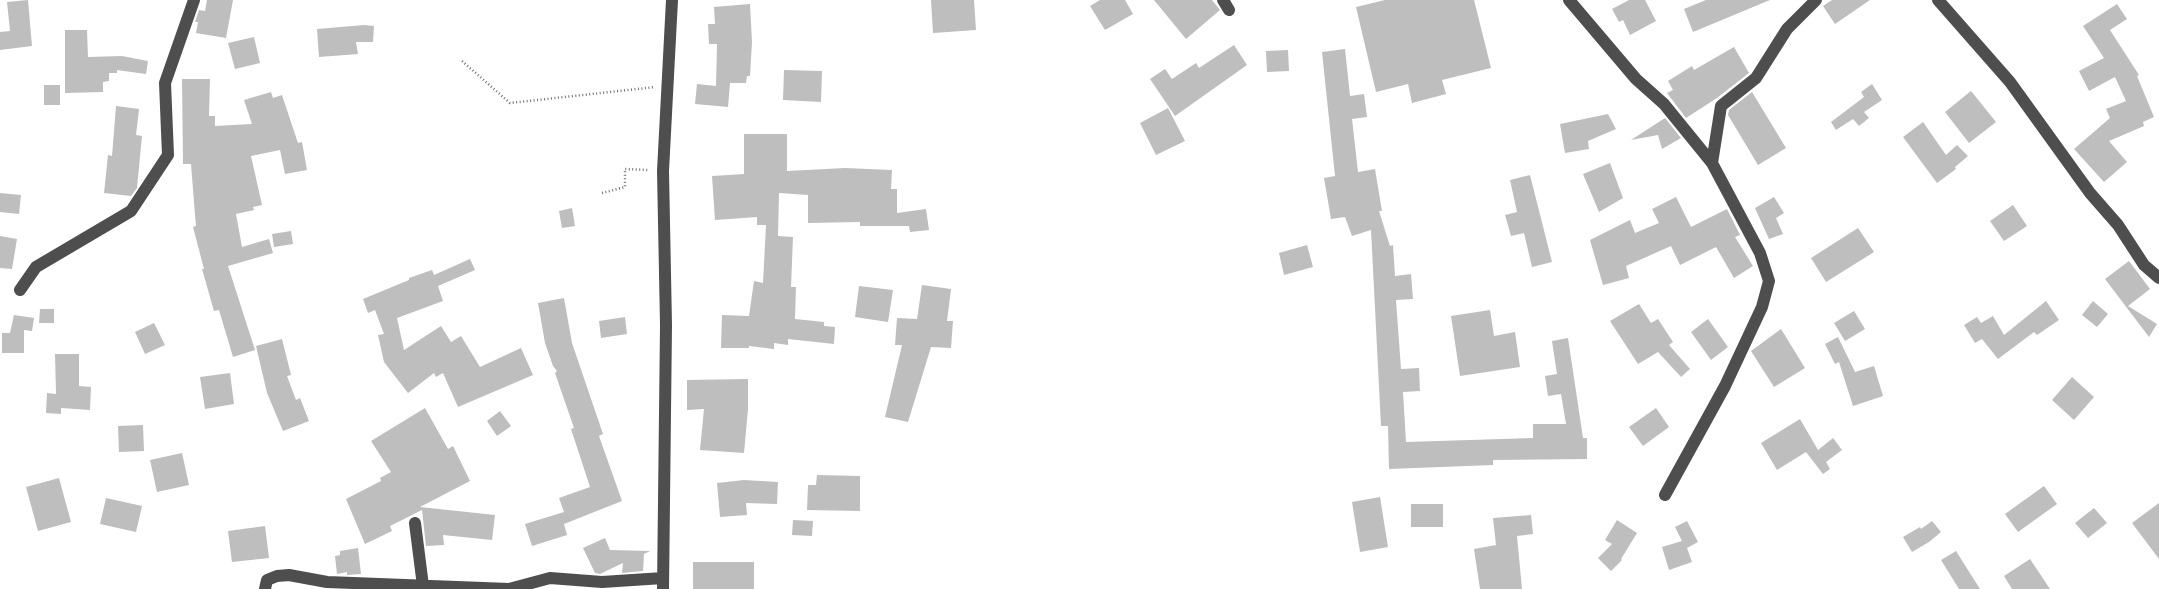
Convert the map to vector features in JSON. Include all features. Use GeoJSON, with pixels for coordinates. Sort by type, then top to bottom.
{"type":"FeatureCollection","features":[{"type":"Feature","properties":{"kind":"street"},"geometry":{"type":"LineString","coordinates":[[20,290],[36,267],[131,211],[168,155],[165,83],[194,0]]}},
{"type":"Feature","properties":{"kind":"street"},"geometry":{"type":"LineString","coordinates":[[265,589],[267,580],[277,576],[289,575],[327,582],[423,586],[509,588],[550,578],[663,584],[666,325],[663,171],[669,86],[672,0]]}},
{"type":"Feature","properties":{"kind":"street"},"geometry":{"type":"LineString","coordinates":[[1569,0],[1636,79],[1664,104],[1712,163],[1760,253],[1769,281],[1762,307],[1725,386],[1665,495]]}},
{"type":"Feature","properties":{"kind":"street"},"geometry":{"type":"LineString","coordinates":[[1712,163],[1721,106],[1756,78],[1787,28],[1816,0]]}},
{"type":"Feature","properties":{"kind":"street"},"geometry":{"type":"LineString","coordinates":[[1938,0],[2010,82],[2090,193],[2118,225],[2144,265],[2159,278]]}},
{"type":"Feature","properties":{"kind":"street"},"geometry":{"type":"LineString","coordinates":[[415,523],[423,586]]}},
{"type":"Feature","properties":{"kind":"path"},"geometry":{"type":"LineString","coordinates":[[462,61],[510,103],[669,86]]}},
{"type":"Feature","properties":{"kind":"path"},"geometry":{"type":"LineString","coordinates":[[602,193],[625,187],[625,169],[663,171]]}},
{"type":"Feature","properties":{"kind":"building"},"geometry":{"type":"Polygon","coordinates":[[[28,0],[32,46],[0,50],[0,32],[10,31],[7,2],[28,0]]]}},
{"type":"Feature","properties":{"kind":"building"},"geometry":{"type":"Polygon","coordinates":[[[207,0],[233,0],[226,38],[196,33],[198,22],[195,22],[199,10],[205,11],[207,0]]]}},
{"type":"Feature","properties":{"kind":"building"},"geometry":{"type":"Polygon","coordinates":[[[931,0],[974,0],[976,30],[933,33],[931,0]]]}},
{"type":"Feature","properties":{"kind":"building"},"geometry":{"type":"Polygon","coordinates":[[[1100,0],[1125,0],[1133,14],[1105,30],[1090,6],[1100,0]]]}},
{"type":"Feature","properties":{"kind":"building"},"geometry":{"type":"Polygon","coordinates":[[[1154,0],[1212,0],[1220,10],[1186,39],[1154,0]]]}},
{"type":"Feature","properties":{"kind":"building"},"geometry":{"type":"Polygon","coordinates":[[[1385,0],[1474,0],[1491,68],[1442,80],[1446,94],[1412,103],[1408,84],[1376,92],[1356,7],[1385,0]]]}},
{"type":"Feature","properties":{"kind":"building"},"geometry":{"type":"Polygon","coordinates":[[[1629,0],[1645,0],[1656,21],[1630,35],[1623,20],[1619,22],[1612,9],[1629,0]]]}},
{"type":"Feature","properties":{"kind":"building"},"geometry":{"type":"Polygon","coordinates":[[[1706,0],[1770,0],[1693,32],[1684,9],[1706,0]]]}},
{"type":"Feature","properties":{"kind":"building"},"geometry":{"type":"Polygon","coordinates":[[[1832,0],[1870,0],[1835,24],[1823,6],[1832,0]]]}},
{"type":"Feature","properties":{"kind":"building"},"geometry":{"type":"Polygon","coordinates":[[[750,4],[752,42],[750,76],[747,76],[746,83],[730,83],[728,107],[695,104],[697,84],[716,86],[717,44],[709,44],[708,24],[715,24],[714,7],[750,4]]]}},
{"type":"Feature","properties":{"kind":"building"},"geometry":{"type":"Polygon","coordinates":[[[2117,4],[2127,19],[2110,30],[2139,75],[2137,76],[2154,117],[2143,122],[2144,126],[2109,141],[2127,162],[2104,182],[2074,149],[2110,118],[2106,109],[2126,101],[2115,77],[2089,91],[2079,71],[2104,58],[2083,26],[2117,4]]]}},
{"type":"Feature","properties":{"kind":"building"},"geometry":{"type":"Polygon","coordinates":[[[364,25],[374,26],[373,42],[356,42],[358,54],[319,57],[317,29],[364,25]]]}},
{"type":"Feature","properties":{"kind":"building"},"geometry":{"type":"Polygon","coordinates":[[[65,30],[87,30],[88,57],[122,56],[148,61],[146,74],[117,70],[117,73],[109,73],[109,81],[103,82],[103,92],[65,93],[65,30]]]}},
{"type":"Feature","properties":{"kind":"building"},"geometry":{"type":"Polygon","coordinates":[[[254,37],[260,63],[235,69],[228,43],[254,37]]]}},
{"type":"Feature","properties":{"kind":"building"},"geometry":{"type":"Polygon","coordinates":[[[1234,45],[1247,65],[1175,116],[1150,79],[1165,69],[1172,79],[1196,63],[1199,68],[1234,45]]]}},
{"type":"Feature","properties":{"kind":"building"},"geometry":{"type":"Polygon","coordinates":[[[1734,47],[1749,73],[1717,98],[1686,118],[1667,93],[1673,90],[1668,81],[1692,66],[1694,70],[1734,47]]]}},
{"type":"Feature","properties":{"kind":"building"},"geometry":{"type":"Polygon","coordinates":[[[1345,49],[1350,96],[1364,94],[1367,117],[1352,119],[1358,172],[1375,169],[1382,211],[1379,211],[1390,246],[1393,245],[1395,276],[1411,274],[1413,299],[1396,300],[1401,369],[1419,368],[1420,391],[1403,392],[1406,442],[1533,438],[1533,424],[1566,424],[1561,394],[1548,396],[1545,376],[1557,374],[1552,341],[1568,338],[1583,438],[1587,438],[1587,459],[1493,460],[1493,465],[1389,469],[1388,426],[1381,426],[1371,230],[1352,236],[1345,217],[1331,219],[1324,178],[1335,176],[1322,52],[1345,49]]]}},
{"type":"Feature","properties":{"kind":"building"},"geometry":{"type":"Polygon","coordinates":[[[1288,50],[1289,71],[1267,72],[1266,51],[1288,50]]]}},
{"type":"Feature","properties":{"kind":"building"},"geometry":{"type":"Polygon","coordinates":[[[784,70],[822,71],[821,102],[783,100],[784,70]]]}},
{"type":"Feature","properties":{"kind":"building"},"geometry":{"type":"Polygon","coordinates":[[[182,79],[210,79],[209,116],[215,116],[215,126],[252,124],[244,100],[271,92],[273,98],[282,95],[298,143],[302,142],[307,170],[285,174],[280,150],[251,156],[262,205],[253,207],[254,210],[236,214],[242,247],[269,239],[273,253],[228,266],[255,350],[233,357],[219,310],[214,311],[193,227],[196,226],[191,164],[183,164],[182,79]]]}},
{"type":"Feature","properties":{"kind":"building"},"geometry":{"type":"Polygon","coordinates":[[[1872,84],[1882,100],[1864,112],[1869,118],[1859,126],[1853,119],[1836,130],[1831,122],[1864,97],[1861,92],[1872,84]]]}},
{"type":"Feature","properties":{"kind":"building"},"geometry":{"type":"Polygon","coordinates":[[[44,85],[60,85],[60,105],[44,105],[44,85]]]}},
{"type":"Feature","properties":{"kind":"building"},"geometry":{"type":"Polygon","coordinates":[[[1971,91],[1996,122],[1969,143],[1945,112],[1971,91]]]}},
{"type":"Feature","properties":{"kind":"building"},"geometry":{"type":"Polygon","coordinates":[[[1752,92],[1786,148],[1758,165],[1728,115],[1729,110],[1752,92]]]}},
{"type":"Feature","properties":{"kind":"building"},"geometry":{"type":"Polygon","coordinates":[[[116,106],[139,109],[136,135],[142,136],[137,188],[131,196],[104,193],[108,155],[112,156],[116,106]]]}},
{"type":"Feature","properties":{"kind":"building"},"geometry":{"type":"Polygon","coordinates":[[[1168,108],[1185,141],[1156,155],[1140,123],[1168,108]]]}},
{"type":"Feature","properties":{"kind":"building"},"geometry":{"type":"Polygon","coordinates":[[[1608,114],[1616,129],[1588,141],[1589,149],[1565,153],[1560,124],[1608,114]]]}},
{"type":"Feature","properties":{"kind":"building"},"geometry":{"type":"Polygon","coordinates":[[[1665,118],[1681,138],[1662,149],[1658,135],[1631,140],[1665,118]]]}},
{"type":"Feature","properties":{"kind":"building"},"geometry":{"type":"Polygon","coordinates":[[[1923,122],[1946,155],[1957,145],[1968,156],[1955,167],[1956,169],[1937,183],[1903,137],[1923,122]]]}},
{"type":"Feature","properties":{"kind":"building"},"geometry":{"type":"Polygon","coordinates":[[[744,134],[787,134],[787,171],[845,168],[892,170],[891,189],[897,189],[897,213],[926,209],[929,230],[910,232],[909,226],[860,226],[860,222],[808,223],[808,195],[779,193],[778,236],[793,237],[791,287],[796,287],[795,319],[824,322],[824,326],[835,327],[834,344],[788,339],[788,345],[774,343],[774,349],[749,346],[749,348],[721,348],[722,315],[749,316],[754,281],[763,283],[766,225],[757,225],[757,217],[715,220],[712,176],[744,174],[744,134]]]}},
{"type":"Feature","properties":{"kind":"building"},"geometry":{"type":"Polygon","coordinates":[[[1610,163],[1623,198],[1599,212],[1583,174],[1610,163]]]}},
{"type":"Feature","properties":{"kind":"building"},"geometry":{"type":"Polygon","coordinates":[[[1530,175],[1552,262],[1532,267],[1524,233],[1511,236],[1505,215],[1517,212],[1510,180],[1530,175]]]}},
{"type":"Feature","properties":{"kind":"building"},"geometry":{"type":"Polygon","coordinates":[[[0,193],[21,195],[19,214],[0,212],[0,193]]]}},
{"type":"Feature","properties":{"kind":"building"},"geometry":{"type":"Polygon","coordinates":[[[1676,197],[1691,227],[1727,209],[1740,235],[1735,237],[1753,266],[1734,278],[1716,247],[1680,265],[1671,246],[1626,266],[1629,278],[1603,285],[1590,240],[1630,220],[1635,233],[1659,223],[1652,209],[1676,197]]]}},
{"type":"Feature","properties":{"kind":"building"},"geometry":{"type":"Polygon","coordinates":[[[1774,197],[1784,213],[1776,218],[1783,234],[1769,239],[1755,208],[1774,197]]]}},
{"type":"Feature","properties":{"kind":"building"},"geometry":{"type":"Polygon","coordinates":[[[2013,205],[2027,226],[2004,241],[1990,221],[2013,205]]]}},
{"type":"Feature","properties":{"kind":"building"},"geometry":{"type":"Polygon","coordinates":[[[572,208],[575,226],[562,228],[559,211],[572,208]]]}},
{"type":"Feature","properties":{"kind":"building"},"geometry":{"type":"Polygon","coordinates":[[[1858,228],[1874,252],[1826,282],[1811,258],[1858,228]]]}},
{"type":"Feature","properties":{"kind":"building"},"geometry":{"type":"Polygon","coordinates":[[[291,231],[293,244],[274,247],[272,234],[291,231]]]}},
{"type":"Feature","properties":{"kind":"building"},"geometry":{"type":"Polygon","coordinates":[[[0,236],[17,239],[12,269],[0,268],[0,236]]]}},
{"type":"Feature","properties":{"kind":"building"},"geometry":{"type":"Polygon","coordinates":[[[1307,245],[1313,267],[1284,275],[1279,253],[1307,245]]]}},
{"type":"Feature","properties":{"kind":"building"},"geometry":{"type":"Polygon","coordinates":[[[470,259],[475,270],[438,286],[443,301],[397,318],[404,350],[441,326],[451,342],[461,336],[480,367],[521,348],[533,375],[458,407],[443,373],[436,377],[434,373],[408,393],[384,362],[378,335],[384,334],[375,310],[368,313],[363,299],[409,280],[409,278],[432,270],[434,275],[470,259]]]}},
{"type":"Feature","properties":{"kind":"building"},"geometry":{"type":"Polygon","coordinates":[[[2129,261],[2150,289],[2128,306],[2157,324],[2149,337],[2105,279],[2129,261]]]}},
{"type":"Feature","properties":{"kind":"building"},"geometry":{"type":"Polygon","coordinates":[[[922,285],[951,289],[947,321],[953,321],[951,348],[931,347],[908,422],[885,417],[902,345],[895,345],[897,318],[917,319],[922,285]]]}},
{"type":"Feature","properties":{"kind":"building"},"geometry":{"type":"Polygon","coordinates":[[[859,286],[893,290],[888,322],[855,317],[859,286]]]}},
{"type":"Feature","properties":{"kind":"building"},"geometry":{"type":"Polygon","coordinates":[[[564,298],[572,343],[603,434],[599,436],[622,501],[564,524],[567,535],[532,546],[525,524],[564,512],[559,498],[590,487],[571,429],[574,428],[555,373],[557,371],[553,366],[545,343],[538,303],[564,298]]]}},
{"type":"Feature","properties":{"kind":"building"},"geometry":{"type":"Polygon","coordinates":[[[2046,301],[2059,320],[2037,335],[2034,332],[1998,359],[1982,339],[1975,343],[1964,325],[1977,317],[1981,323],[1993,316],[2004,335],[2046,301]]]}},
{"type":"Feature","properties":{"kind":"building"},"geometry":{"type":"Polygon","coordinates":[[[2093,301],[2108,314],[2097,327],[2082,315],[2093,301]]]}},
{"type":"Feature","properties":{"kind":"building"},"geometry":{"type":"Polygon","coordinates":[[[1639,304],[1651,323],[1658,319],[1673,342],[1669,345],[1690,369],[1681,377],[1658,352],[1638,364],[1610,321],[1639,304]]]}},
{"type":"Feature","properties":{"kind":"building"},"geometry":{"type":"Polygon","coordinates":[[[40,309],[54,309],[54,323],[39,323],[40,309]]]}},
{"type":"Feature","properties":{"kind":"building"},"geometry":{"type":"Polygon","coordinates":[[[1490,310],[1494,336],[1515,332],[1520,367],[1460,376],[1451,316],[1490,310]]]}},
{"type":"Feature","properties":{"kind":"building"},"geometry":{"type":"Polygon","coordinates":[[[1854,311],[1865,329],[1845,341],[1834,323],[1854,311]]]}},
{"type":"Feature","properties":{"kind":"building"},"geometry":{"type":"Polygon","coordinates":[[[14,315],[34,318],[32,331],[24,330],[24,353],[2,353],[2,333],[10,333],[14,315]]]}},
{"type":"Feature","properties":{"kind":"building"},"geometry":{"type":"Polygon","coordinates":[[[625,317],[627,334],[601,338],[599,321],[625,317]]]}},
{"type":"Feature","properties":{"kind":"building"},"geometry":{"type":"Polygon","coordinates":[[[1708,319],[1728,347],[1711,360],[1691,332],[1708,319]]]}},
{"type":"Feature","properties":{"kind":"building"},"geometry":{"type":"Polygon","coordinates":[[[154,323],[165,345],[145,354],[135,332],[154,323]]]}},
{"type":"Feature","properties":{"kind":"building"},"geometry":{"type":"Polygon","coordinates":[[[1781,329],[1805,368],[1774,387],[1751,351],[1781,329]]]}},
{"type":"Feature","properties":{"kind":"building"},"geometry":{"type":"Polygon","coordinates":[[[1838,337],[1855,372],[1874,366],[1883,396],[1853,406],[1839,362],[1835,364],[1825,344],[1838,337]]]}},
{"type":"Feature","properties":{"kind":"building"},"geometry":{"type":"Polygon","coordinates":[[[282,339],[291,375],[287,376],[296,400],[300,398],[309,421],[283,431],[267,393],[256,346],[282,339]]]}},
{"type":"Feature","properties":{"kind":"building"},"geometry":{"type":"Polygon","coordinates":[[[55,354],[79,354],[79,386],[91,387],[90,410],[61,408],[61,414],[46,413],[47,393],[56,394],[55,354]]]}},
{"type":"Feature","properties":{"kind":"building"},"geometry":{"type":"Polygon","coordinates":[[[230,373],[234,404],[205,409],[200,377],[230,373]]]}},
{"type":"Feature","properties":{"kind":"building"},"geometry":{"type":"Polygon","coordinates":[[[2072,377],[2094,397],[2074,420],[2052,400],[2072,377]]]}},
{"type":"Feature","properties":{"kind":"building"},"geometry":{"type":"Polygon","coordinates":[[[748,379],[748,409],[744,453],[700,450],[704,409],[687,410],[687,380],[748,379]]]}},
{"type":"Feature","properties":{"kind":"building"},"geometry":{"type":"Polygon","coordinates":[[[425,408],[448,449],[453,446],[470,481],[420,507],[495,515],[492,540],[443,535],[444,545],[426,546],[422,510],[390,526],[392,531],[365,544],[346,499],[381,481],[380,478],[391,472],[371,441],[425,408]]]}},
{"type":"Feature","properties":{"kind":"building"},"geometry":{"type":"Polygon","coordinates":[[[1656,408],[1669,427],[1643,446],[1629,427],[1656,408]]]}},
{"type":"Feature","properties":{"kind":"building"},"geometry":{"type":"Polygon","coordinates":[[[500,411],[511,426],[497,436],[487,421],[500,411]]]}},
{"type":"Feature","properties":{"kind":"building"},"geometry":{"type":"Polygon","coordinates":[[[1800,419],[1818,450],[1833,438],[1842,450],[1826,462],[1830,469],[1823,474],[1806,452],[1777,470],[1761,443],[1800,419]]]}},
{"type":"Feature","properties":{"kind":"building"},"geometry":{"type":"Polygon","coordinates":[[[143,425],[144,451],[119,452],[118,426],[143,425]]]}},
{"type":"Feature","properties":{"kind":"building"},"geometry":{"type":"Polygon","coordinates":[[[182,453],[189,485],[157,492],[150,460],[182,453]]]}},
{"type":"Feature","properties":{"kind":"building"},"geometry":{"type":"Polygon","coordinates":[[[817,475],[860,476],[860,511],[807,510],[808,485],[816,485],[817,475]]]}},
{"type":"Feature","properties":{"kind":"building"},"geometry":{"type":"Polygon","coordinates":[[[59,478],[71,522],[38,531],[26,487],[59,478]]]}},
{"type":"Feature","properties":{"kind":"building"},"geometry":{"type":"Polygon","coordinates":[[[744,480],[778,482],[777,504],[746,503],[747,515],[720,517],[717,483],[744,480]]]}},
{"type":"Feature","properties":{"kind":"building"},"geometry":{"type":"Polygon","coordinates":[[[2044,486],[2057,504],[2018,532],[2005,514],[2044,486]]]}},
{"type":"Feature","properties":{"kind":"building"},"geometry":{"type":"Polygon","coordinates":[[[1380,497],[1388,547],[1360,552],[1352,502],[1380,497]]]}},
{"type":"Feature","properties":{"kind":"building"},"geometry":{"type":"Polygon","coordinates":[[[106,498],[142,506],[136,532],[100,524],[106,498]]]}},
{"type":"Feature","properties":{"kind":"building"},"geometry":{"type":"Polygon","coordinates":[[[2159,503],[2159,559],[2132,523],[2159,503]]]}},
{"type":"Feature","properties":{"kind":"building"},"geometry":{"type":"Polygon","coordinates":[[[1411,504],[1443,504],[1443,527],[1411,527],[1411,504]]]}},
{"type":"Feature","properties":{"kind":"building"},"geometry":{"type":"Polygon","coordinates":[[[2094,508],[2107,523],[2088,538],[2075,523],[2094,508]]]}},
{"type":"Feature","properties":{"kind":"building"},"geometry":{"type":"Polygon","coordinates":[[[1531,515],[1533,534],[1517,536],[1522,589],[1480,589],[1474,549],[1496,545],[1493,518],[1531,515]]]}},
{"type":"Feature","properties":{"kind":"building"},"geometry":{"type":"Polygon","coordinates":[[[793,520],[813,521],[812,536],[792,535],[793,520]]]}},
{"type":"Feature","properties":{"kind":"building"},"geometry":{"type":"Polygon","coordinates":[[[1617,520],[1637,533],[1622,560],[1611,571],[1598,558],[1612,544],[1605,540],[1617,520]]]}},
{"type":"Feature","properties":{"kind":"building"},"geometry":{"type":"Polygon","coordinates":[[[1687,521],[1698,542],[1687,548],[1692,562],[1669,570],[1662,547],[1682,541],[1675,527],[1687,521]]]}},
{"type":"Feature","properties":{"kind":"building"},"geometry":{"type":"Polygon","coordinates":[[[1932,521],[1941,532],[1912,552],[1903,537],[1920,527],[1921,529],[1932,521]]]}},
{"type":"Feature","properties":{"kind":"building"},"geometry":{"type":"Polygon","coordinates":[[[265,526],[269,558],[232,562],[228,531],[265,526]]]}},
{"type":"Feature","properties":{"kind":"building"},"geometry":{"type":"Polygon","coordinates":[[[605,538],[610,550],[650,551],[644,554],[643,571],[622,573],[623,563],[600,574],[595,573],[583,548],[605,538]]]}},
{"type":"Feature","properties":{"kind":"building"},"geometry":{"type":"Polygon","coordinates":[[[358,548],[361,574],[347,575],[347,572],[337,574],[335,556],[340,555],[340,551],[358,548]]]}},
{"type":"Feature","properties":{"kind":"building"},"geometry":{"type":"Polygon","coordinates":[[[1956,551],[1980,589],[1959,589],[1941,560],[1956,551]]]}},
{"type":"Feature","properties":{"kind":"building"},"geometry":{"type":"Polygon","coordinates":[[[2030,559],[2050,589],[2012,589],[2004,576],[2030,559]]]}},
{"type":"Feature","properties":{"kind":"building"},"geometry":{"type":"Polygon","coordinates":[[[693,562],[754,562],[754,589],[693,589],[693,562]]]}}]}
